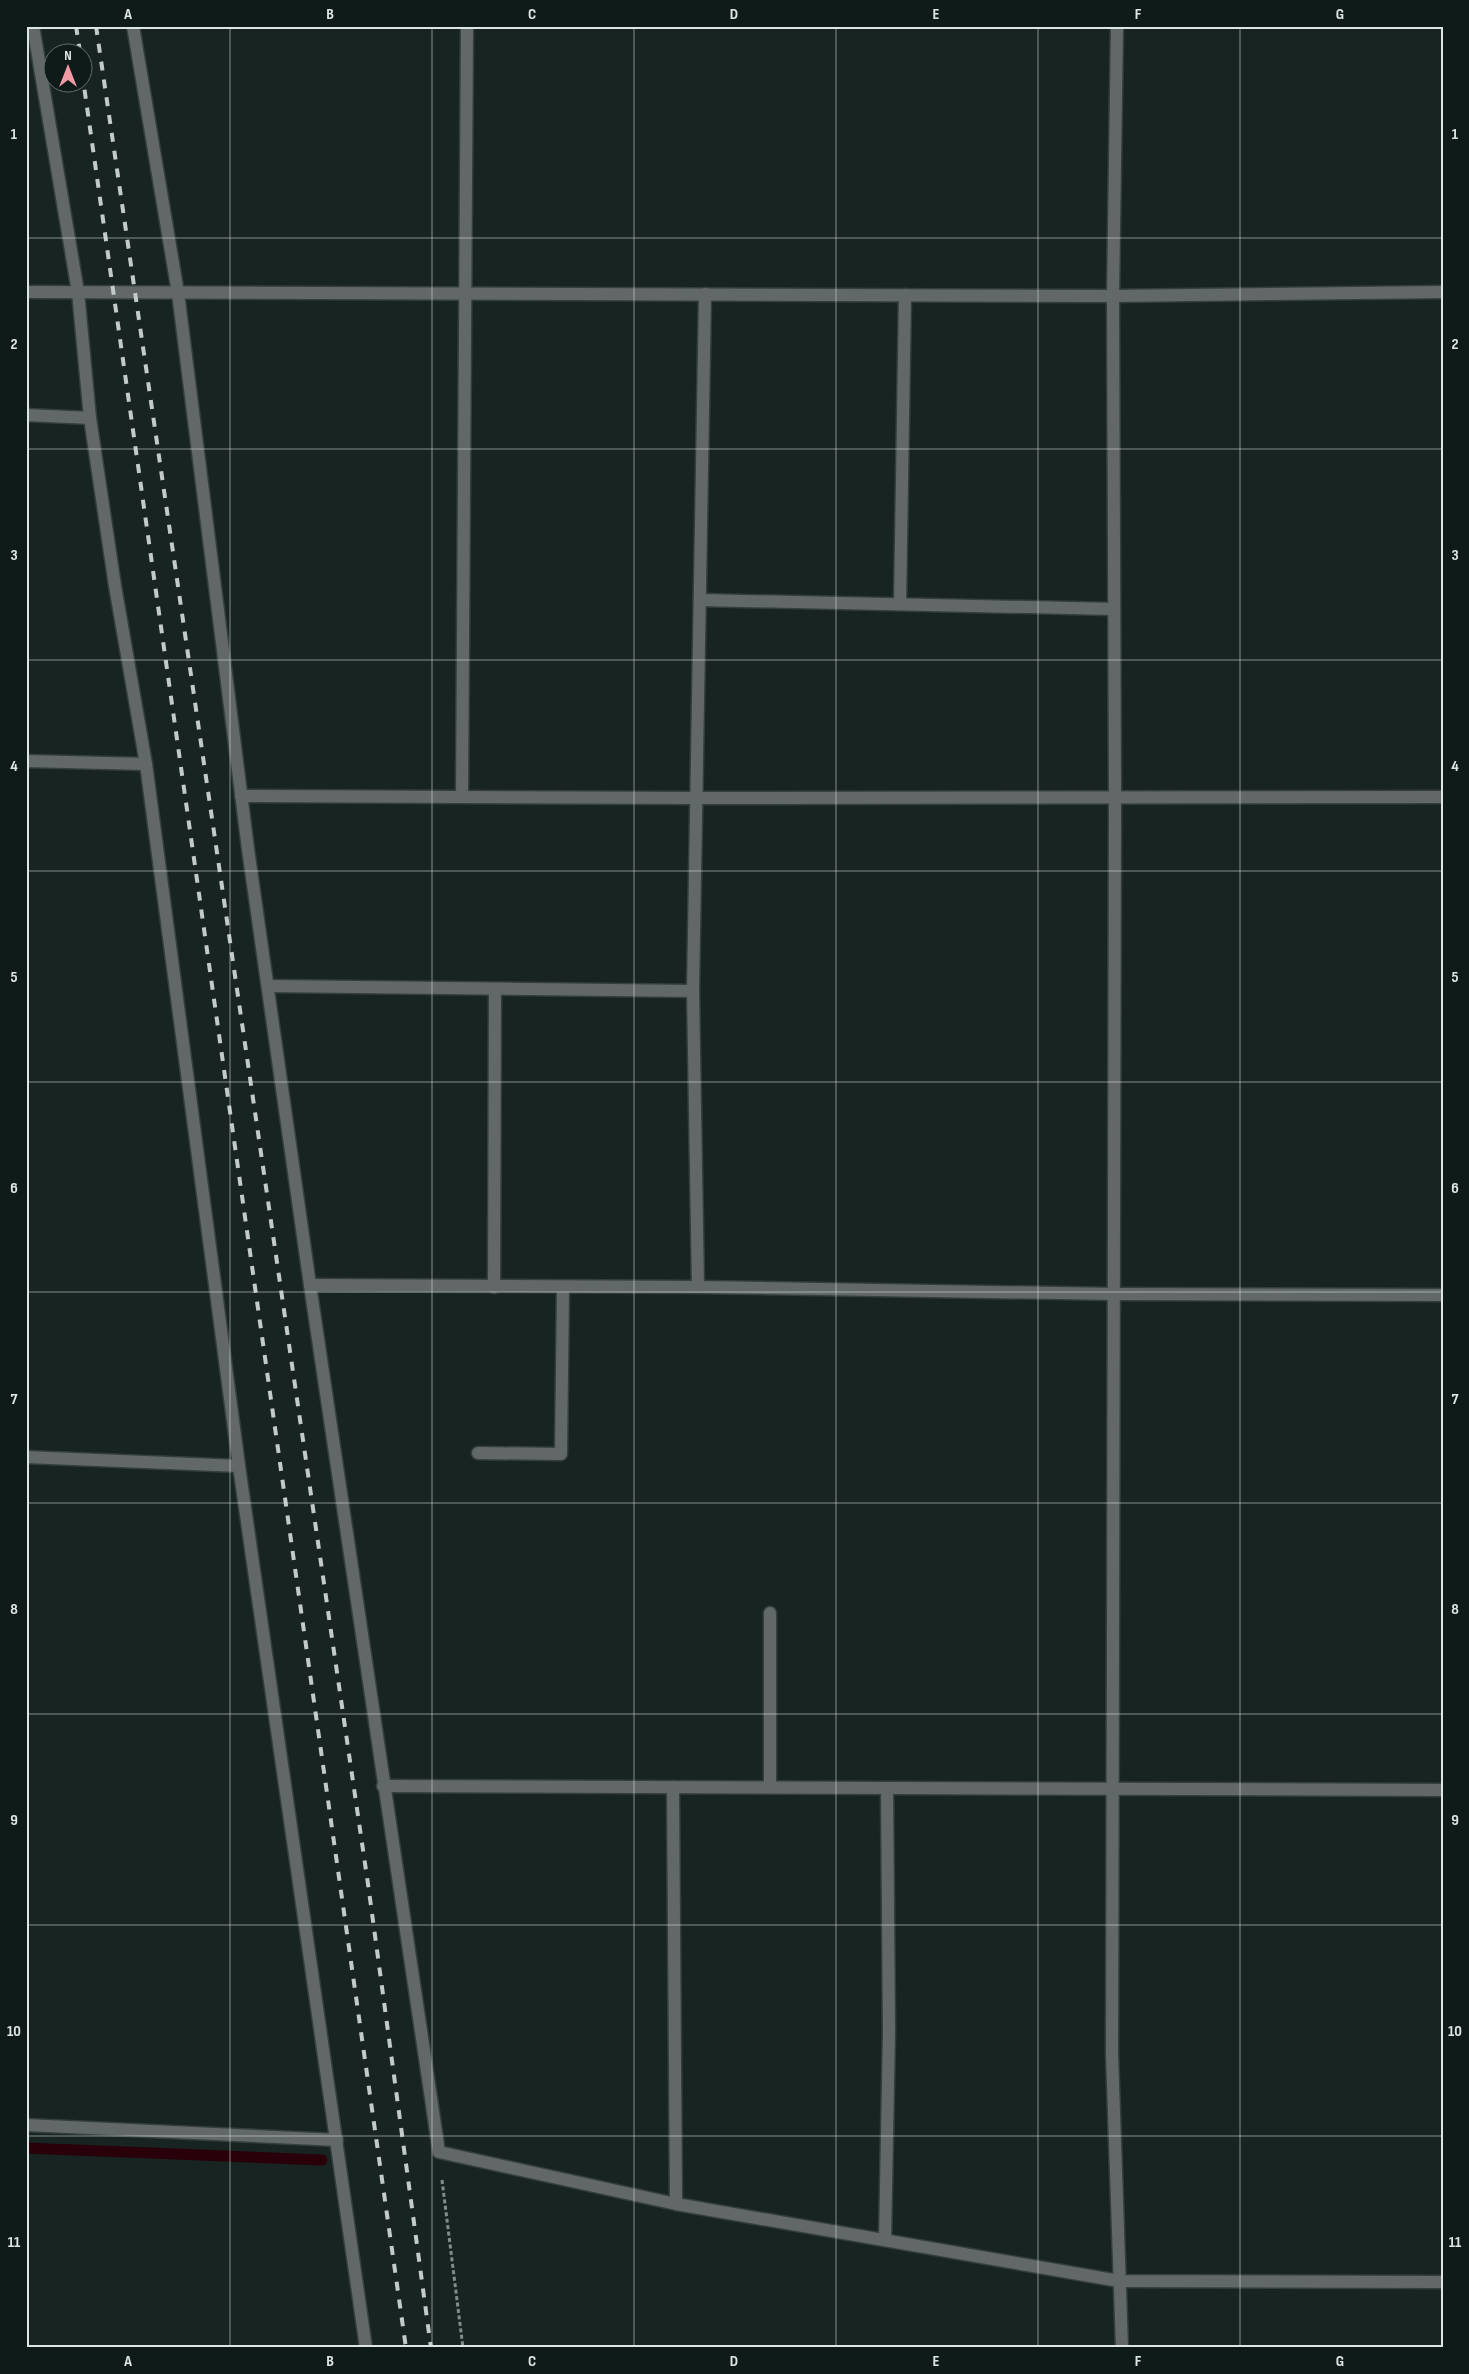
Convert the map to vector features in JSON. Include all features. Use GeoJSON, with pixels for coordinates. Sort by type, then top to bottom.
{"type":"FeatureCollection","features":[{"type":"Feature","properties":{"kind":"street"},"geometry":{"type":"LineString","coordinates":[[33,26],[78,292],[90,418],[115,586],[146,764],[239,1466],[366,2348]]}},
{"type":"Feature","properties":{"kind":"street"},"geometry":{"type":"LineString","coordinates":[[133,26],[178,293],[241,796],[310,1285],[438,2152],[676,2204],[1119,2281],[1443,2282]]}},
{"type":"Feature","properties":{"kind":"street"},"geometry":{"type":"LineString","coordinates":[[462,796],[467,294],[467,26]]}},
{"type":"Feature","properties":{"kind":"street"},"geometry":{"type":"LineString","coordinates":[[1117,26],[1113,296],[1115,798],[1112,2054],[1122,2348]]}},
{"type":"Feature","properties":{"kind":"street"},"geometry":{"type":"LineString","coordinates":[[26,292],[1113,296],[1443,292]]}},
{"type":"Feature","properties":{"kind":"street"},"geometry":{"type":"LineString","coordinates":[[698,1287],[694,991],[705,294]]}},
{"type":"Feature","properties":{"kind":"street"},"geometry":{"type":"LineString","coordinates":[[900,604],[905,295]]}},
{"type":"Feature","properties":{"kind":"street"},"geometry":{"type":"LineString","coordinates":[[26,415],[90,418]]}},
{"type":"Feature","properties":{"kind":"street"},"geometry":{"type":"LineString","coordinates":[[700,600],[1114,609]]}},
{"type":"Feature","properties":{"kind":"street"},"geometry":{"type":"LineString","coordinates":[[26,761],[146,764]]}},
{"type":"Feature","properties":{"kind":"street"},"geometry":{"type":"LineString","coordinates":[[241,796],[697,798],[1443,797]]}},
{"type":"Feature","properties":{"kind":"street"},"geometry":{"type":"LineString","coordinates":[[268,986],[694,991]]}},
{"type":"Feature","properties":{"kind":"street"},"geometry":{"type":"LineString","coordinates":[[494,1287],[495,989]]}},
{"type":"Feature","properties":{"kind":"street"},"geometry":{"type":"LineString","coordinates":[[310,1285],[563,1288],[698,1287],[1114,1294],[1443,1294]]}},
{"type":"Feature","properties":{"kind":"street"},"geometry":{"type":"LineString","coordinates":[[478,1453],[561,1454],[563,1288]]}},
{"type":"Feature","properties":{"kind":"street"},"geometry":{"type":"LineString","coordinates":[[26,1457],[239,1466]]}},
{"type":"Feature","properties":{"kind":"street"},"geometry":{"type":"LineString","coordinates":[[770,1613],[770,1787]]}},
{"type":"Feature","properties":{"kind":"street"},"geometry":{"type":"LineString","coordinates":[[383,1786],[1443,1790]]}},
{"type":"Feature","properties":{"kind":"street"},"geometry":{"type":"LineString","coordinates":[[673,1787],[676,2204]]}},
{"type":"Feature","properties":{"kind":"street"},"geometry":{"type":"LineString","coordinates":[[885,2240],[889,2032],[887,1788]]}},
{"type":"Feature","properties":{"kind":"street"},"geometry":{"type":"LineString","coordinates":[[26,2125],[337,2140]]}},
{"type":"Feature","properties":{"kind":"path"},"geometry":{"type":"LineString","coordinates":[[438,2152],[463,2348]]}},
{"type":"Feature","properties":{"kind":"waterway"},"geometry":{"type":"LineString","coordinates":[[26,2148],[322,2160]]}},
{"type":"Feature","properties":{"kind":"railway"},"geometry":{"type":"LineString","coordinates":[[76,26],[78,42]]}},
{"type":"Feature","properties":{"kind":"railway"},"geometry":{"type":"LineString","coordinates":[[96,26],[368,1884],[431,2348]]}},
{"type":"Feature","properties":{"kind":"railway"},"geometry":{"type":"LineString","coordinates":[[85,92],[406,2348]]}}]}
